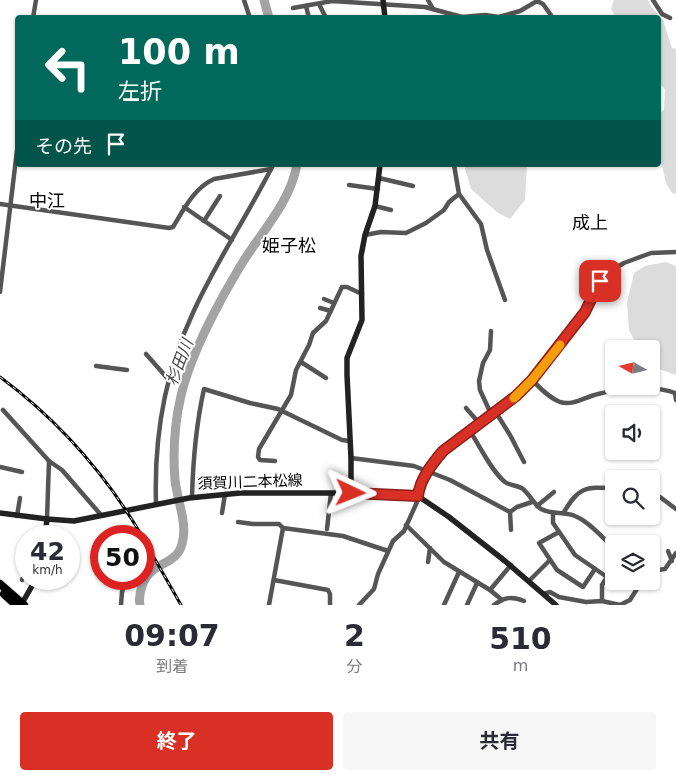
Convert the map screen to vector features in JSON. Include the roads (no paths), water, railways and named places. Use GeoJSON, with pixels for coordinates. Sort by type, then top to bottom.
{"type":"FeatureCollection","features":[{"type":"Feature","properties":{"kind":"highway"},"geometry":{"type":"LineString","coordinates":[[0,584],[21,605]]}},
{"type":"Feature","properties":{"kind":"highway"},"geometry":{"type":"LineString","coordinates":[[0,591],[21,605]]}},
{"type":"Feature","properties":{"kind":"main road"},"geometry":{"type":"LineString","coordinates":[[384,2],[385,15]]}},
{"type":"Feature","properties":{"kind":"main road"},"geometry":{"type":"LineString","coordinates":[[351,493],[352,458],[347,364],[349,352],[362,320],[361,256],[365,236],[375,206],[380,167]]}},
{"type":"Feature","properties":{"kind":"main road","name":"須賀川二本松線"},"geometry":{"type":"LineString","coordinates":[[0,513],[74,521],[191,497],[225,494],[254,492],[351,493],[418,496]]}},
{"type":"Feature","properties":{"kind":"main road"},"geometry":{"type":"LineString","coordinates":[[418,496],[449,516],[511,565],[556,605]]}},
{"type":"Feature","properties":{"kind":"main road"},"geometry":{"type":"LineString","coordinates":[[46,525],[47,519]]}},
{"type":"Feature","properties":{"kind":"main road"},"geometry":{"type":"LineString","coordinates":[[21,605],[30,590]]}},
{"type":"Feature","properties":{"kind":"street"},"geometry":{"type":"LineString","coordinates":[[34,15],[36,0]]}},
{"type":"Feature","properties":{"kind":"street"},"geometry":{"type":"LineString","coordinates":[[244,0],[249,15]]}},
{"type":"Feature","properties":{"kind":"street"},"geometry":{"type":"LineString","coordinates":[[428,0],[433,9]]}},
{"type":"Feature","properties":{"kind":"street"},"geometry":{"type":"LineString","coordinates":[[653,0],[662,14],[670,18]]}},
{"type":"Feature","properties":{"kind":"street"},"geometry":{"type":"LineString","coordinates":[[292,8],[332,1],[384,2],[425,7],[455,15]]}},
{"type":"Feature","properties":{"kind":"street"},"geometry":{"type":"LineString","coordinates":[[505,15],[537,1],[543,4],[551,15]]}},
{"type":"Feature","properties":{"kind":"street"},"geometry":{"type":"LineString","coordinates":[[319,4],[324,15]]}},
{"type":"Feature","properties":{"kind":"street"},"geometry":{"type":"LineString","coordinates":[[306,6],[308,15]]}},
{"type":"Feature","properties":{"kind":"street"},"geometry":{"type":"LineString","coordinates":[[0,292],[15,166]]}},
{"type":"Feature","properties":{"kind":"street"},"geometry":{"type":"LineString","coordinates":[[0,204],[169,228],[173,227],[184,207],[196,192],[214,179],[272,167]]}},
{"type":"Feature","properties":{"kind":"street"},"geometry":{"type":"LineString","coordinates":[[158,503],[158,446],[168,379],[192,315],[272,167]]}},
{"type":"Feature","properties":{"kind":"street"},"geometry":{"type":"LineString","coordinates":[[454,167],[459,194],[481,224],[487,250],[505,300]]}},
{"type":"Feature","properties":{"kind":"street"},"geometry":{"type":"LineString","coordinates":[[379,178],[413,186]]}},
{"type":"Feature","properties":{"kind":"street"},"geometry":{"type":"LineString","coordinates":[[349,185],[378,189]]}},
{"type":"Feature","properties":{"kind":"street"},"geometry":{"type":"LineString","coordinates":[[365,236],[381,232],[406,232],[426,223],[444,210],[449,202],[459,194]]}},
{"type":"Feature","properties":{"kind":"street"},"geometry":{"type":"LineString","coordinates":[[204,221],[220,196]]}},
{"type":"Feature","properties":{"kind":"street"},"geometry":{"type":"LineString","coordinates":[[375,206],[391,210]]}},
{"type":"Feature","properties":{"kind":"street"},"geometry":{"type":"LineString","coordinates":[[184,207],[232,240]]}},
{"type":"Feature","properties":{"kind":"street"},"geometry":{"type":"LineString","coordinates":[[359,605],[364,603],[374,589],[378,574],[393,541],[404,531],[418,502],[421,484],[428,470],[443,451],[516,396],[532,380],[585,312],[600,281],[609,272],[624,263],[644,255],[676,252]]}},
{"type":"Feature","properties":{"kind":"street"},"geometry":{"type":"LineString","coordinates":[[275,461],[263,462],[258,457],[263,441],[291,395],[296,370],[310,345],[313,334],[326,321],[340,289],[344,286],[362,294]]}},
{"type":"Feature","properties":{"kind":"street"},"geometry":{"type":"LineString","coordinates":[[324,299],[334,303]]}},
{"type":"Feature","properties":{"kind":"street"},"geometry":{"type":"LineString","coordinates":[[320,308],[331,311]]}},
{"type":"Feature","properties":{"kind":"street"},"geometry":{"type":"LineString","coordinates":[[491,331],[490,350],[483,363],[479,381],[480,390],[510,435],[524,462]]}},
{"type":"Feature","properties":{"kind":"street"},"geometry":{"type":"LineString","coordinates":[[146,354],[168,379]]}},
{"type":"Feature","properties":{"kind":"street"},"geometry":{"type":"LineString","coordinates":[[300,362],[326,378]]}},
{"type":"Feature","properties":{"kind":"street"},"geometry":{"type":"LineString","coordinates":[[340,369],[347,364]]}},
{"type":"Feature","properties":{"kind":"street"},"geometry":{"type":"LineString","coordinates":[[96,366],[127,370]]}},
{"type":"Feature","properties":{"kind":"street"},"geometry":{"type":"LineString","coordinates":[[532,380],[547,395],[559,402],[566,403],[614,390],[654,388],[667,389],[675,393],[676,400]]}},
{"type":"Feature","properties":{"kind":"street"},"geometry":{"type":"LineString","coordinates":[[191,497],[195,440],[204,389],[236,400],[282,411],[342,440],[350,441]]}},
{"type":"Feature","properties":{"kind":"street"},"geometry":{"type":"LineString","coordinates":[[466,408],[479,423]]}},
{"type":"Feature","properties":{"kind":"street"},"geometry":{"type":"LineString","coordinates":[[2,410],[49,461],[62,470],[101,516]]}},
{"type":"Feature","properties":{"kind":"street"},"geometry":{"type":"LineString","coordinates":[[470,431],[501,478],[508,484],[524,489],[532,502],[537,506],[553,512],[564,512],[577,516],[605,540]]}},
{"type":"Feature","properties":{"kind":"street"},"geometry":{"type":"LineString","coordinates":[[352,458],[404,464],[428,470],[510,512]]}},
{"type":"Feature","properties":{"kind":"street"},"geometry":{"type":"LineString","coordinates":[[47,519],[49,461]]}},
{"type":"Feature","properties":{"kind":"street"},"geometry":{"type":"LineString","coordinates":[[0,467],[22,472]]}},
{"type":"Feature","properties":{"kind":"street"},"geometry":{"type":"LineString","coordinates":[[564,512],[579,491],[588,488],[605,488]]}},
{"type":"Feature","properties":{"kind":"street"},"geometry":{"type":"LineString","coordinates":[[537,506],[554,492]]}},
{"type":"Feature","properties":{"kind":"street"},"geometry":{"type":"LineString","coordinates":[[327,529],[331,493]]}},
{"type":"Feature","properties":{"kind":"street"},"geometry":{"type":"LineString","coordinates":[[222,513],[225,494]]}},
{"type":"Feature","properties":{"kind":"street"},"geometry":{"type":"LineString","coordinates":[[660,497],[676,509]]}},
{"type":"Feature","properties":{"kind":"street"},"geometry":{"type":"LineString","coordinates":[[17,516],[20,498]]}},
{"type":"Feature","properties":{"kind":"street"},"geometry":{"type":"LineString","coordinates":[[510,512],[517,507],[532,502]]}},
{"type":"Feature","properties":{"kind":"street"},"geometry":{"type":"LineString","coordinates":[[510,512],[511,530]]}},
{"type":"Feature","properties":{"kind":"street"},"geometry":{"type":"LineString","coordinates":[[553,512],[552,522],[575,555],[606,577],[602,585],[602,601]]}},
{"type":"Feature","properties":{"kind":"street"},"geometry":{"type":"LineString","coordinates":[[238,522],[247,524],[279,524],[283,528],[343,536],[388,551]]}},
{"type":"Feature","properties":{"kind":"street"},"geometry":{"type":"LineString","coordinates":[[406,525],[444,562],[490,590],[502,600]]}},
{"type":"Feature","properties":{"kind":"street"},"geometry":{"type":"LineString","coordinates":[[269,605],[283,528]]}},
{"type":"Feature","properties":{"kind":"street"},"geometry":{"type":"LineString","coordinates":[[559,532],[539,543],[557,570],[583,587],[596,569]]}},
{"type":"Feature","properties":{"kind":"street"},"geometry":{"type":"LineString","coordinates":[[428,562],[430,548]]}},
{"type":"Feature","properties":{"kind":"street"},"geometry":{"type":"LineString","coordinates":[[668,551],[672,561]]}},
{"type":"Feature","properties":{"kind":"street"},"geometry":{"type":"LineString","coordinates":[[660,569],[666,568],[676,553]]}},
{"type":"Feature","properties":{"kind":"street"},"geometry":{"type":"LineString","coordinates":[[529,581],[550,560]]}},
{"type":"Feature","properties":{"kind":"street"},"geometry":{"type":"LineString","coordinates":[[490,590],[511,565]]}},
{"type":"Feature","properties":{"kind":"street"},"geometry":{"type":"LineString","coordinates":[[444,605],[459,572]]}},
{"type":"Feature","properties":{"kind":"street"},"geometry":{"type":"LineString","coordinates":[[274,580],[328,590],[330,605]]}},
{"type":"Feature","properties":{"kind":"street"},"geometry":{"type":"LineString","coordinates":[[467,605],[477,583]]}},
{"type":"Feature","properties":{"kind":"street"},"geometry":{"type":"LineString","coordinates":[[120,605],[123,590]]}},
{"type":"Feature","properties":{"kind":"street"},"geometry":{"type":"LineString","coordinates":[[543,594],[550,592],[559,597],[586,602],[602,601],[620,605],[627,603],[637,590]]}},
{"type":"Feature","properties":{"kind":"street"},"geometry":{"type":"LineString","coordinates":[[494,605],[511,597],[524,601]]}},
{"type":"Feature","properties":{"kind":"waterway","name":"杉田川"},"geometry":{"type":"LineString","coordinates":[[264,0],[268,15]]}},
{"type":"Feature","properties":{"kind":"waterway","name":"杉田川"},"geometry":{"type":"LineString","coordinates":[[140,605],[141,591],[146,578],[152,571],[177,554],[184,536],[182,512],[175,480],[174,453],[180,398],[188,372],[204,333],[225,293],[287,194],[296,167]]}},
{"type":"Feature","properties":{"kind":"railway"},"geometry":{"type":"LineString","coordinates":[[0,377],[42,411],[61,430],[97,470],[135,525]]}},
{"type":"Feature","properties":{"kind":"railway"},"geometry":{"type":"LineString","coordinates":[[155,559],[181,605]]}},
{"type":"Feature","properties":{"kind":"district","name":"中江"},"geometry":{"type":"Point","coordinates":[47,201]}},
{"type":"Feature","properties":{"kind":"district","name":"成上"},"geometry":{"type":"Point","coordinates":[590,223]}},
{"type":"Feature","properties":{"kind":"district","name":"姫子松"},"geometry":{"type":"Point","coordinates":[289,246]}}]}
